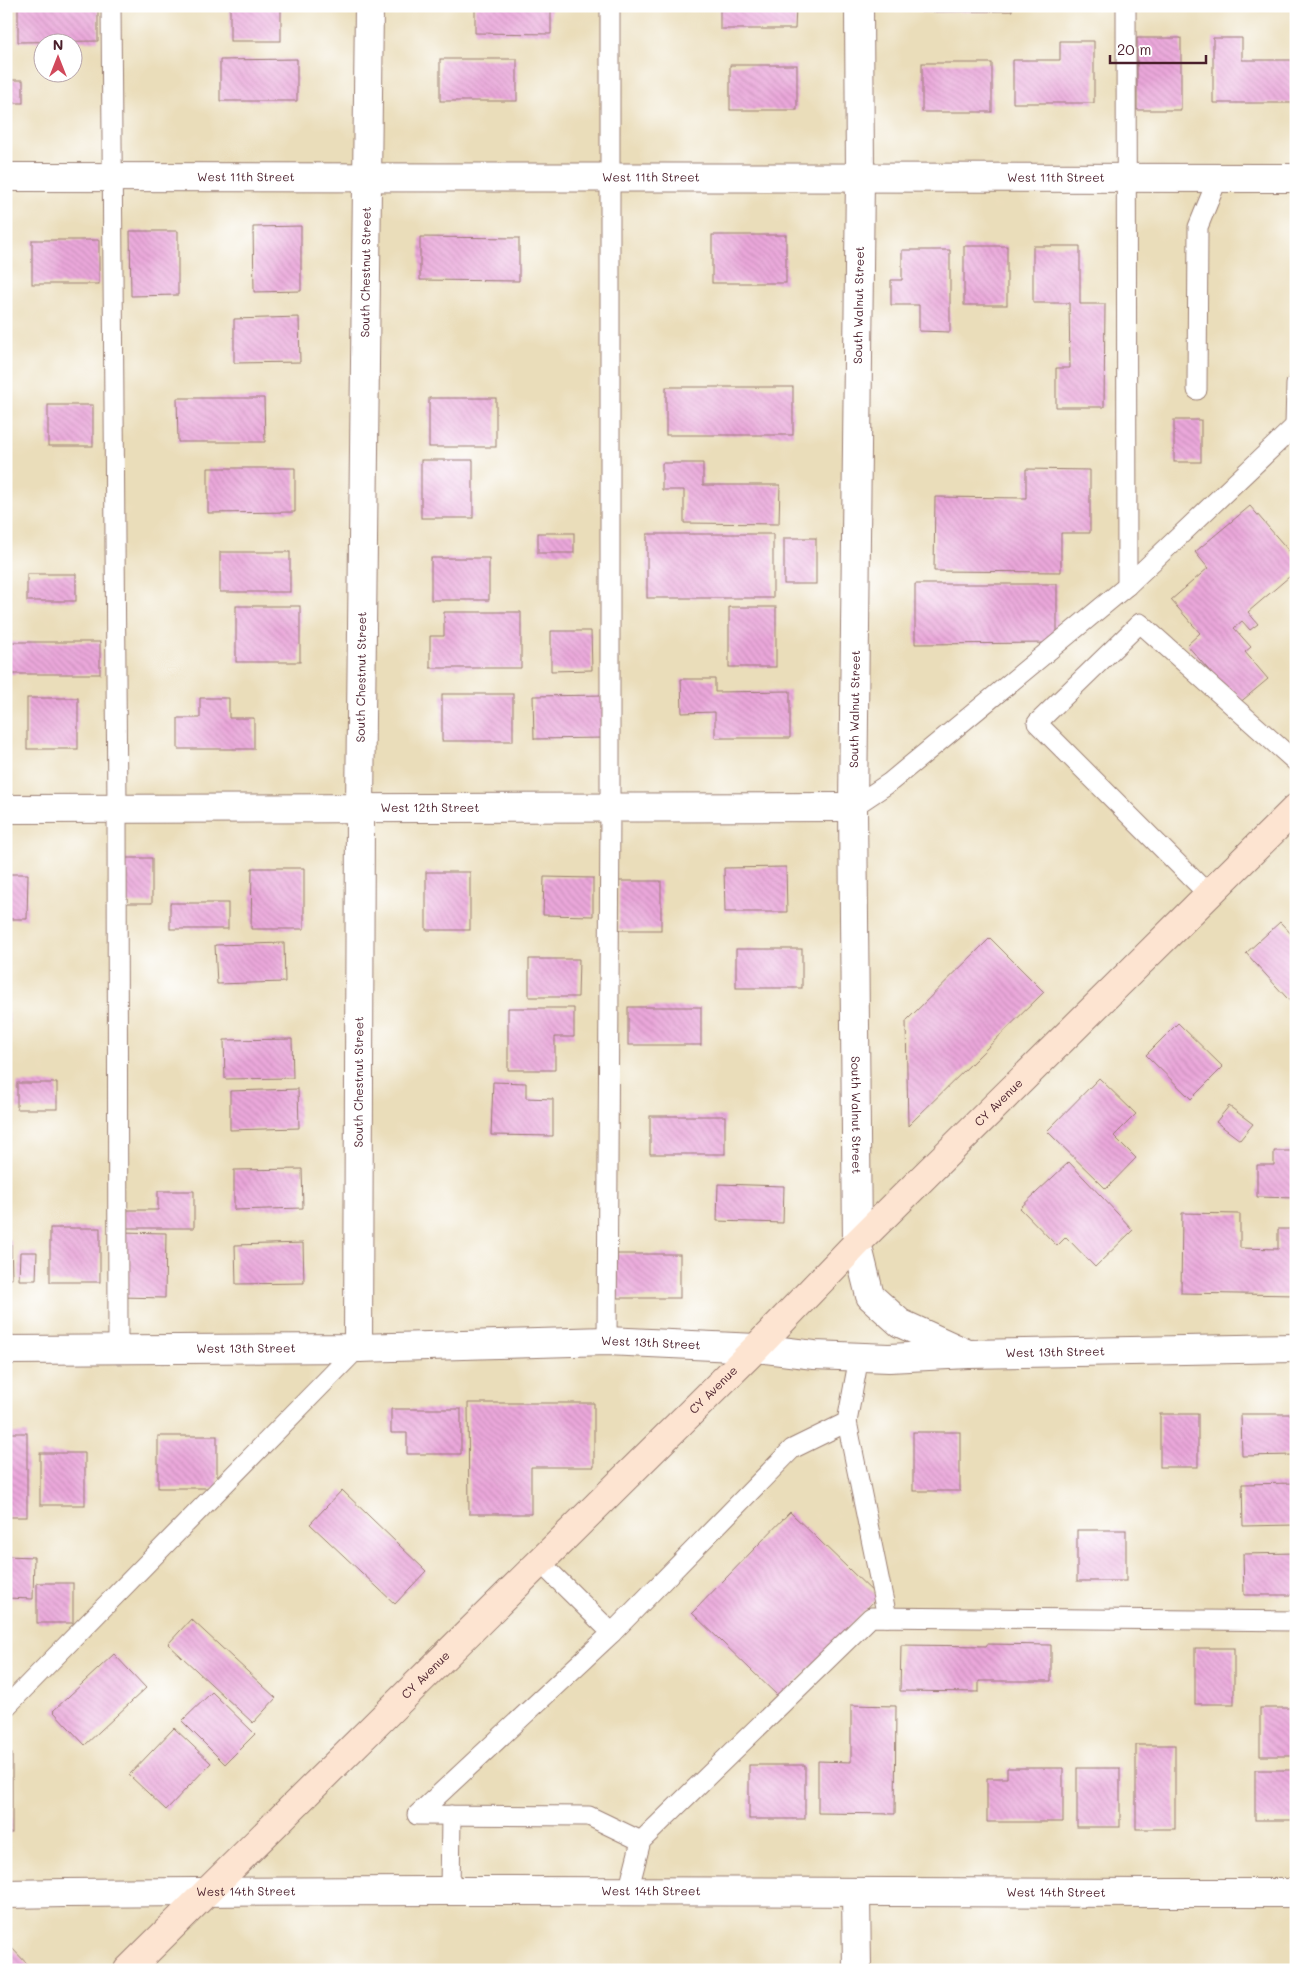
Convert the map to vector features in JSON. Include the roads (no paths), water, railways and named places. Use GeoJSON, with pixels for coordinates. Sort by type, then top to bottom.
{"type":"FeatureCollection","features":[{"type":"Feature","properties":{"kind":"main road","name":"CY Avenue"},"geometry":{"type":"LineString","coordinates":[[128,1970],[756,1348],[857,1243],[1296,808]]}},
{"type":"Feature","properties":{"kind":"street","name":"South Chestnut Street"},"geometry":{"type":"LineString","coordinates":[[358,1348],[360,807],[369,6]]}},
{"type":"Feature","properties":{"kind":"street","name":"South Walnut Street"},"geometry":{"type":"LineString","coordinates":[[859,6],[860,177],[854,807],[857,1243],[870,1296],[900,1323],[968,1354]]}},
{"type":"Feature","properties":{"kind":"street","name":"West 11th Street"},"geometry":{"type":"LineString","coordinates":[[6,177],[1296,178]]}},
{"type":"Feature","properties":{"kind":"street","name":"West 12th Street"},"geometry":{"type":"LineString","coordinates":[[6,809],[854,807]]}},
{"type":"Feature","properties":{"kind":"street","name":"West 13th Street"},"geometry":{"type":"LineString","coordinates":[[6,1350],[358,1348],[607,1341],[756,1348],[814,1354],[889,1358],[968,1354],[1296,1348]]}},
{"type":"Feature","properties":{"kind":"street","name":"West 14th Street"},"geometry":{"type":"LineString","coordinates":[[6,1894],[207,1891],[1296,1893]]}},
{"type":"Feature","properties":{"kind":"street"},"geometry":{"type":"LineString","coordinates":[[856,1893],[857,1970]]}},
{"type":"Feature","properties":{"kind":"lane"},"geometry":{"type":"LineString","coordinates":[[111,6],[117,809],[118,1349]]}},
{"type":"Feature","properties":{"kind":"lane"},"geometry":{"type":"LineString","coordinates":[[607,1341],[610,807],[610,6]]}},
{"type":"Feature","properties":{"kind":"lane"},"geometry":{"type":"LineString","coordinates":[[1126,6],[1128,586]]}},
{"type":"Feature","properties":{"kind":"lane"},"geometry":{"type":"LineString","coordinates":[[1197,390],[1198,227],[1218,178]]}},
{"type":"Feature","properties":{"kind":"lane"},"geometry":{"type":"LineString","coordinates":[[854,807],[889,783],[1128,586],[1296,426],[1296,384]]}},
{"type":"Feature","properties":{"kind":"lane"},"geometry":{"type":"LineString","coordinates":[[1209,895],[1038,722],[1140,623],[1296,762]]}},
{"type":"Feature","properties":{"kind":"lane"},"geometry":{"type":"LineString","coordinates":[[6,1707],[358,1348]]}},
{"type":"Feature","properties":{"kind":"lane"},"geometry":{"type":"LineString","coordinates":[[859,1357],[847,1422],[887,1617]]}},
{"type":"Feature","properties":{"kind":"lane"},"geometry":{"type":"LineString","coordinates":[[641,1841],[589,1816],[417,1815],[612,1634],[792,1449],[847,1422]]}},
{"type":"Feature","properties":{"kind":"lane"},"geometry":{"type":"LineString","coordinates":[[540,1562],[612,1634]]}},
{"type":"Feature","properties":{"kind":"lane"},"geometry":{"type":"LineString","coordinates":[[628,1892],[641,1841],[871,1617],[1296,1621]]}},
{"type":"Feature","properties":{"kind":"lane"},"geometry":{"type":"LineString","coordinates":[[450,1891],[451,1815]]}}]}
